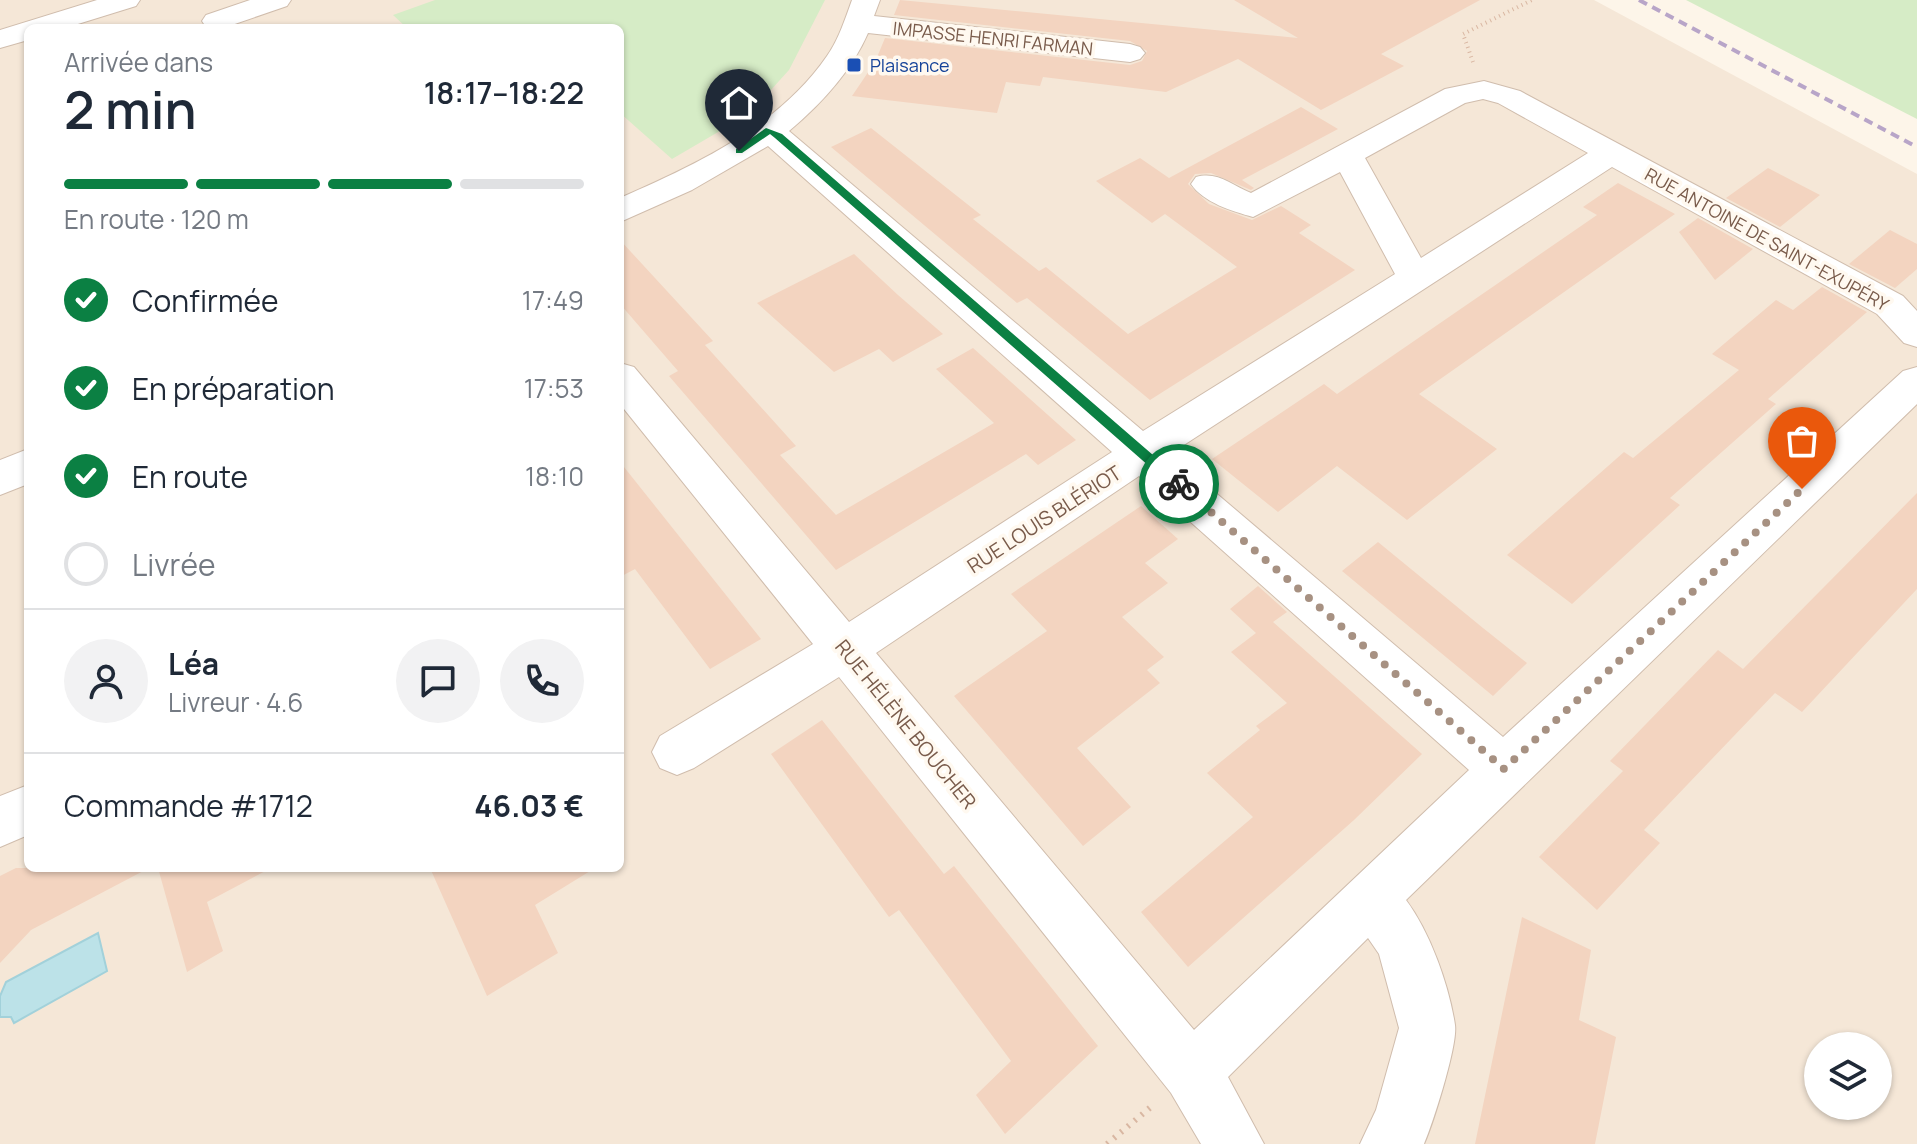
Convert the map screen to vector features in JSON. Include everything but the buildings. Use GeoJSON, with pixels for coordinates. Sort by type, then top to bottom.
{"type":"FeatureCollection","features":[{"type":"Feature","properties":{"kind":"street"},"geometry":{"type":"LineString","coordinates":[[49,24],[126,0]]}},
{"type":"Feature","properties":{"kind":"street"},"geometry":{"type":"LineString","coordinates":[[212,16],[277,0]]}},
{"type":"Feature","properties":{"kind":"street"},"geometry":{"type":"LineString","coordinates":[[624,209],[704,171],[769,130],[825,79],[839,60],[861,12]]}},
{"type":"Feature","properties":{"kind":"street","name":"IMPASSE HENRI FARMAN"},"geometry":{"type":"LineString","coordinates":[[861,12],[1130,53]]}},
{"type":"Feature","properties":{"kind":"street"},"geometry":{"type":"LineString","coordinates":[[0,39],[24,32]]}},
{"type":"Feature","properties":{"kind":"street"},"geometry":{"type":"LineString","coordinates":[[1208,184],[1253,206],[1456,95],[1484,90]]}},
{"type":"Feature","properties":{"kind":"street","name":"RUE ANTOINE DE SAINT-EXUPÉRY"},"geometry":{"type":"LineString","coordinates":[[1484,90],[1509,97],[1890,305],[1917,334]]}},
{"type":"Feature","properties":{"kind":"street"},"geometry":{"type":"LineString","coordinates":[[769,130],[1504,769]]}},
{"type":"Feature","properties":{"kind":"street","name":"RUE LOUIS BLÉRIOT"},"geometry":{"type":"LineString","coordinates":[[677,752],[845,649],[1164,438],[1611,153]]}},
{"type":"Feature","properties":{"kind":"street"},"geometry":{"type":"LineString","coordinates":[[1347,155],[1415,278]]}},
{"type":"Feature","properties":{"kind":"street"},"geometry":{"type":"LineString","coordinates":[[1234,1144],[1192,1072],[1504,769],[1917,381]]}},
{"type":"Feature","properties":{"kind":"street","name":"RUE HÉLÈNE BOUCHER"},"geometry":{"type":"LineString","coordinates":[[624,382],[1192,1072]]}},
{"type":"Feature","properties":{"kind":"street"},"geometry":{"type":"LineString","coordinates":[[0,479],[24,467]]}},
{"type":"Feature","properties":{"kind":"street"},"geometry":{"type":"LineString","coordinates":[[0,822],[24,811]]}},
{"type":"Feature","properties":{"kind":"street"},"geometry":{"type":"LineString","coordinates":[[1372,898],[1403,941],[1427,1028],[1403,1122],[1390,1144]]}},
{"type":"Feature","properties":{"kind":"path"},"geometry":{"type":"LineString","coordinates":[[1484,90],[1463,34],[1532,0]]}},
{"type":"Feature","properties":{"kind":"shaded area"},"geometry":{"type":"Polygon","coordinates":[[[0,0],[1594,0],[1917,174],[1917,1144],[0,1144],[0,0]]]}},
{"type":"Feature","properties":{"kind":"green space"},"geometry":{"type":"Polygon","coordinates":[[[435,0],[825,0],[789,70],[749,114],[672,159],[624,117],[624,24],[403,24],[393,15],[435,0]]]}},
{"type":"Feature","properties":{"kind":"green space"},"geometry":{"type":"Polygon","coordinates":[[[1686,0],[1917,0],[1917,119],[1686,0]]]}},
{"type":"Feature","properties":{"kind":"water"},"geometry":{"type":"Polygon","coordinates":[[[98,933],[107,971],[14,1023],[11,1017],[0,1017],[0,996],[6,982],[98,933]]]}},
{"type":"Feature","properties":{"kind":"railway"},"geometry":{"type":"LineString","coordinates":[[1639,0],[1917,147]]}},
{"type":"Feature","properties":{"kind":"way so far"},"geometry":{"type":"LineString","coordinates":[[1179,484],[1504,769],[1802,489]]}},
{"type":"Feature","properties":{"kind":"place","name":"Plaisance"},"geometry":{"type":"Point","coordinates":[854,65]}},
{"type":"Feature","properties":{"kind":"route"},"geometry":{"type":"LineString","coordinates":[[739,151],[769,130],[778,136],[1179,484]]}}]}
